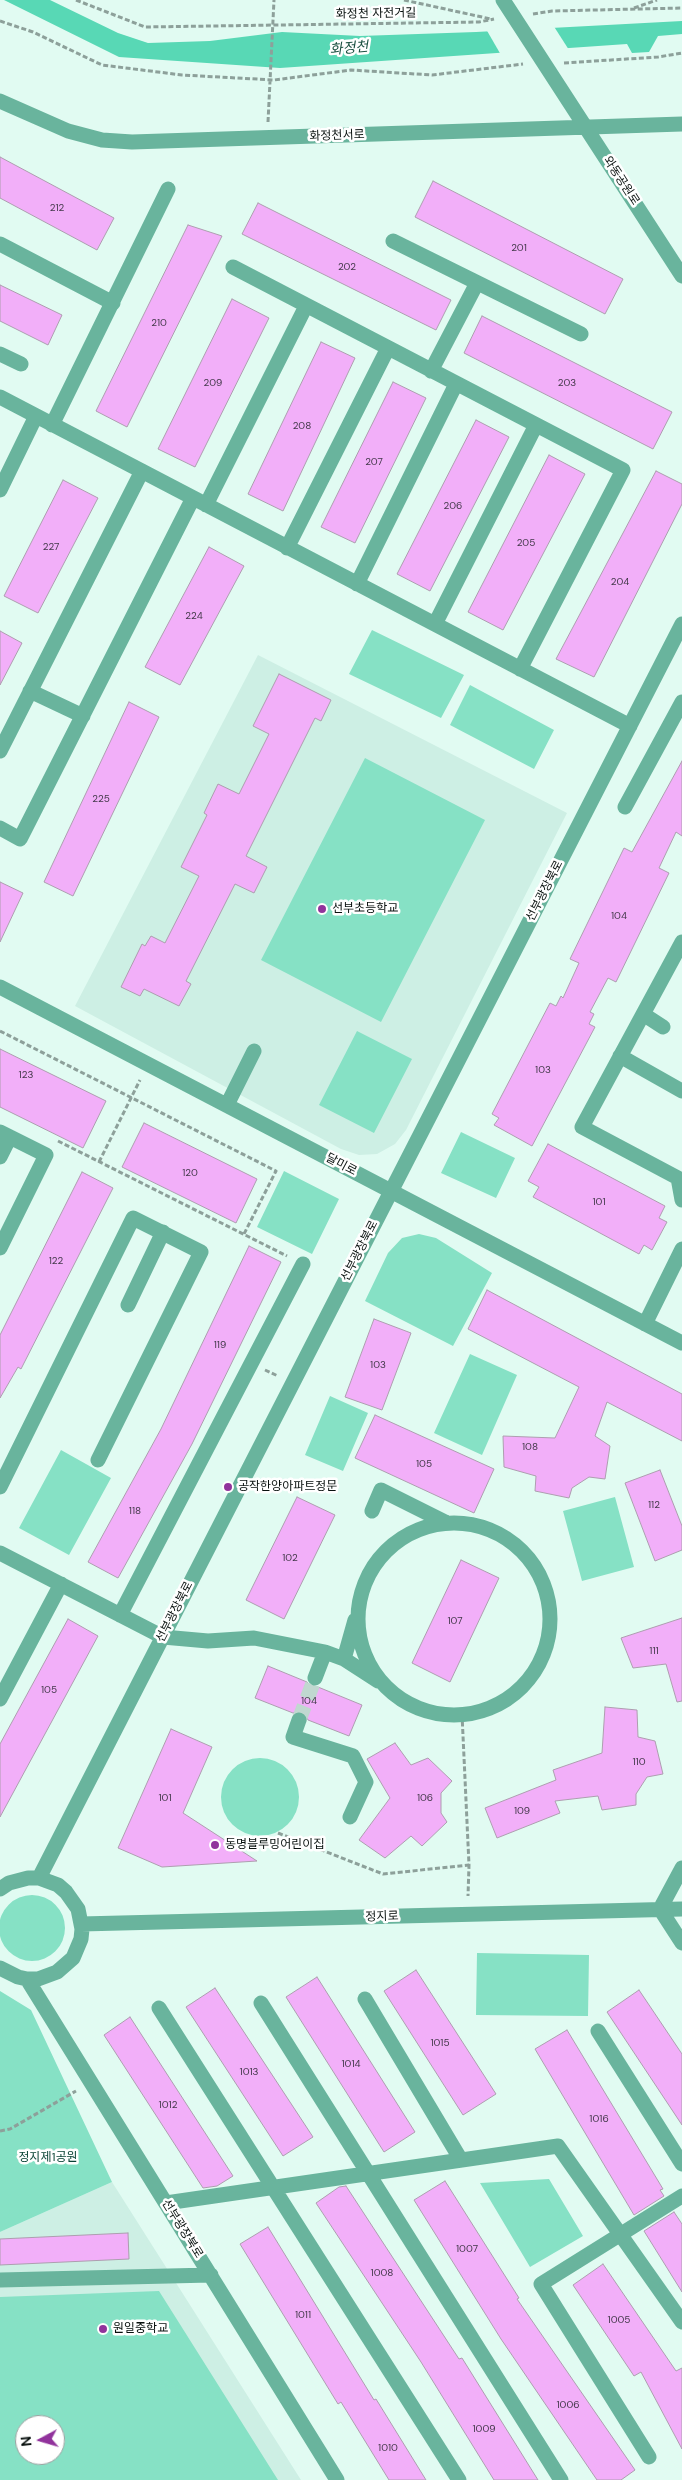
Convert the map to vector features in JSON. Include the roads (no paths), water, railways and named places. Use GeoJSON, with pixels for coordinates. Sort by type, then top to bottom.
{"type":"FeatureCollection","features":[{"type":"Feature","properties":{"kind":"street","name":"와동공원로"},"geometry":{"type":"LineString","coordinates":[[503,0],[682,276]]}},
{"type":"Feature","properties":{"kind":"street","name":"화정천서로"},"geometry":{"type":"LineString","coordinates":[[0,100],[68,131],[102,140],[132,142],[682,124]]}},
{"type":"Feature","properties":{"kind":"street"},"geometry":{"type":"LineString","coordinates":[[52,425],[168,189]]}},
{"type":"Feature","properties":{"kind":"street"},"geometry":{"type":"LineString","coordinates":[[393,241],[581,334]]}},
{"type":"Feature","properties":{"kind":"street"},"geometry":{"type":"LineString","coordinates":[[0,244],[113,303]]}},
{"type":"Feature","properties":{"kind":"street"},"geometry":{"type":"LineString","coordinates":[[233,267],[623,470],[520,669]]}},
{"type":"Feature","properties":{"kind":"street"},"geometry":{"type":"LineString","coordinates":[[431,371],[477,283]]}},
{"type":"Feature","properties":{"kind":"street"},"geometry":{"type":"LineString","coordinates":[[0,828],[20,839],[83,716],[306,306]]}},
{"type":"Feature","properties":{"kind":"street"},"geometry":{"type":"LineString","coordinates":[[286,548],[388,348]]}},
{"type":"Feature","properties":{"kind":"street"},"geometry":{"type":"LineString","coordinates":[[0,354],[21,364]]}},
{"type":"Feature","properties":{"kind":"street"},"geometry":{"type":"LineString","coordinates":[[357,584],[456,384]]}},
{"type":"Feature","properties":{"kind":"street"},"geometry":{"type":"LineString","coordinates":[[0,397],[630,726]]}},
{"type":"Feature","properties":{"kind":"street"},"geometry":{"type":"LineString","coordinates":[[0,490],[36,416]]}},
{"type":"Feature","properties":{"kind":"street"},"geometry":{"type":"LineString","coordinates":[[435,624],[536,425]]}},
{"type":"Feature","properties":{"kind":"street"},"geometry":{"type":"LineString","coordinates":[[0,751],[142,471]]}},
{"type":"Feature","properties":{"kind":"street","name":"선부광장북로"},"geometry":{"type":"LineString","coordinates":[[39,1878],[682,624]]}},
{"type":"Feature","properties":{"kind":"street"},"geometry":{"type":"LineString","coordinates":[[30,692],[83,716]]}},
{"type":"Feature","properties":{"kind":"street"},"geometry":{"type":"LineString","coordinates":[[625,807],[682,702]]}},
{"type":"Feature","properties":{"kind":"street"},"geometry":{"type":"LineString","coordinates":[[682,942],[582,1127],[678,1178],[682,1200]]}},
{"type":"Feature","properties":{"kind":"street","name":"달미로"},"geometry":{"type":"LineString","coordinates":[[0,987],[682,1343]]}},
{"type":"Feature","properties":{"kind":"street"},"geometry":{"type":"LineString","coordinates":[[644,1014],[663,1027]]}},
{"type":"Feature","properties":{"kind":"street"},"geometry":{"type":"LineString","coordinates":[[227,1105],[254,1051]]}},
{"type":"Feature","properties":{"kind":"street"},"geometry":{"type":"LineString","coordinates":[[620,1056],[682,1091]]}},
{"type":"Feature","properties":{"kind":"street"},"geometry":{"type":"LineString","coordinates":[[0,1157],[5,1134],[46,1155],[0,1248]]}},
{"type":"Feature","properties":{"kind":"street"},"geometry":{"type":"LineString","coordinates":[[0,1487],[133,1218],[202,1252],[98,1460]]}},
{"type":"Feature","properties":{"kind":"street"},"geometry":{"type":"LineString","coordinates":[[128,1305],[163,1232]]}},
{"type":"Feature","properties":{"kind":"street"},"geometry":{"type":"LineString","coordinates":[[645,1324],[682,1249]]}},
{"type":"Feature","properties":{"kind":"street"},"geometry":{"type":"LineString","coordinates":[[120,1615],[303,1264]]}},
{"type":"Feature","properties":{"kind":"street"},"geometry":{"type":"LineString","coordinates":[[372,1511],[381,1490],[445,1522]]}},
{"type":"Feature","properties":{"kind":"street"},"geometry":{"type":"LineString","coordinates":[[0,1553],[163,1637],[208,1641],[254,1638],[325,1652],[344,1660],[384,1684],[407,1703],[436,1713],[462,1714],[494,1706],[519,1690],[538,1667],[548,1638],[550,1608],[542,1580],[526,1554],[503,1536],[475,1524],[445,1522],[419,1529],[395,1542],[376,1562],[364,1587],[344,1660]]}},
{"type":"Feature","properties":{"kind":"street"},"geometry":{"type":"LineString","coordinates":[[0,1699],[61,1584]]}},
{"type":"Feature","properties":{"kind":"street"},"geometry":{"type":"LineString","coordinates":[[364,1587],[359,1612],[360,1638],[369,1663],[384,1684]]}},
{"type":"Feature","properties":{"kind":"street"},"geometry":{"type":"LineString","coordinates":[[315,1678],[325,1652]]}},
{"type":"Feature","properties":{"kind":"street"},"geometry":{"type":"LineString","coordinates":[[299,1720],[293,1737],[352,1756],[366,1782],[350,1817]]}},
{"type":"Feature","properties":{"kind":"street"},"geometry":{"type":"LineString","coordinates":[[682,1868],[660,1909],[682,1943]]}},
{"type":"Feature","properties":{"kind":"street"},"geometry":{"type":"LineString","coordinates":[[0,1889],[18,1879],[39,1878],[58,1885],[78,1908],[81,1924],[78,1949],[66,1966],[48,1976],[27,1979],[18,1977],[0,1968]]}},
{"type":"Feature","properties":{"kind":"street","name":"정지로"},"geometry":{"type":"LineString","coordinates":[[81,1924],[682,1909]]}},
{"type":"Feature","properties":{"kind":"street","name":"선부광장북로"},"geometry":{"type":"LineString","coordinates":[[27,1979],[337,2480]]}},
{"type":"Feature","properties":{"kind":"street"},"geometry":{"type":"LineString","coordinates":[[365,1999],[461,2160]]}},
{"type":"Feature","properties":{"kind":"street"},"geometry":{"type":"LineString","coordinates":[[261,2003],[561,2480]]}},
{"type":"Feature","properties":{"kind":"street"},"geometry":{"type":"LineString","coordinates":[[159,2008],[459,2480]]}},
{"type":"Feature","properties":{"kind":"street"},"geometry":{"type":"LineString","coordinates":[[598,2031],[682,2164]]}},
{"type":"Feature","properties":{"kind":"street"},"geometry":{"type":"LineString","coordinates":[[166,2203],[558,2146],[682,2322]]}},
{"type":"Feature","properties":{"kind":"street"},"geometry":{"type":"LineString","coordinates":[[650,2457],[541,2284],[682,2196]]}},
{"type":"Feature","properties":{"kind":"street"},"geometry":{"type":"LineString","coordinates":[[0,2280],[211,2275]]}},
{"type":"Feature","properties":{"kind":"water","name":"화정천"},"geometry":{"type":"Polygon","coordinates":[[[4,0],[50,0],[118,33],[148,43],[210,41],[282,32],[360,36],[682,21],[682,34],[658,36],[649,52],[632,53],[627,44],[280,68],[119,57],[4,0]]]}},
{"type":"Feature","properties":{"kind":"tunnel"},"geometry":{"type":"LineString","coordinates":[[299,1720],[315,1678]]}},
{"type":"Feature","properties":{"kind":"place","name":"선부초등학교"},"geometry":{"type":"Point","coordinates":[322,909]}},
{"type":"Feature","properties":{"kind":"place","name":"공작한양아파트정문"},"geometry":{"type":"Point","coordinates":[228,1487]}},
{"type":"Feature","properties":{"kind":"place","name":"동명블루밍어린이집"},"geometry":{"type":"Point","coordinates":[215,1845]}},
{"type":"Feature","properties":{"kind":"place","name":"원일중학교"},"geometry":{"type":"Point","coordinates":[103,2329]}},
{"type":"Feature","properties":{"kind":"park label","name":"정지제1공원"},"geometry":{"type":"Point","coordinates":[48,2158]}}]}
